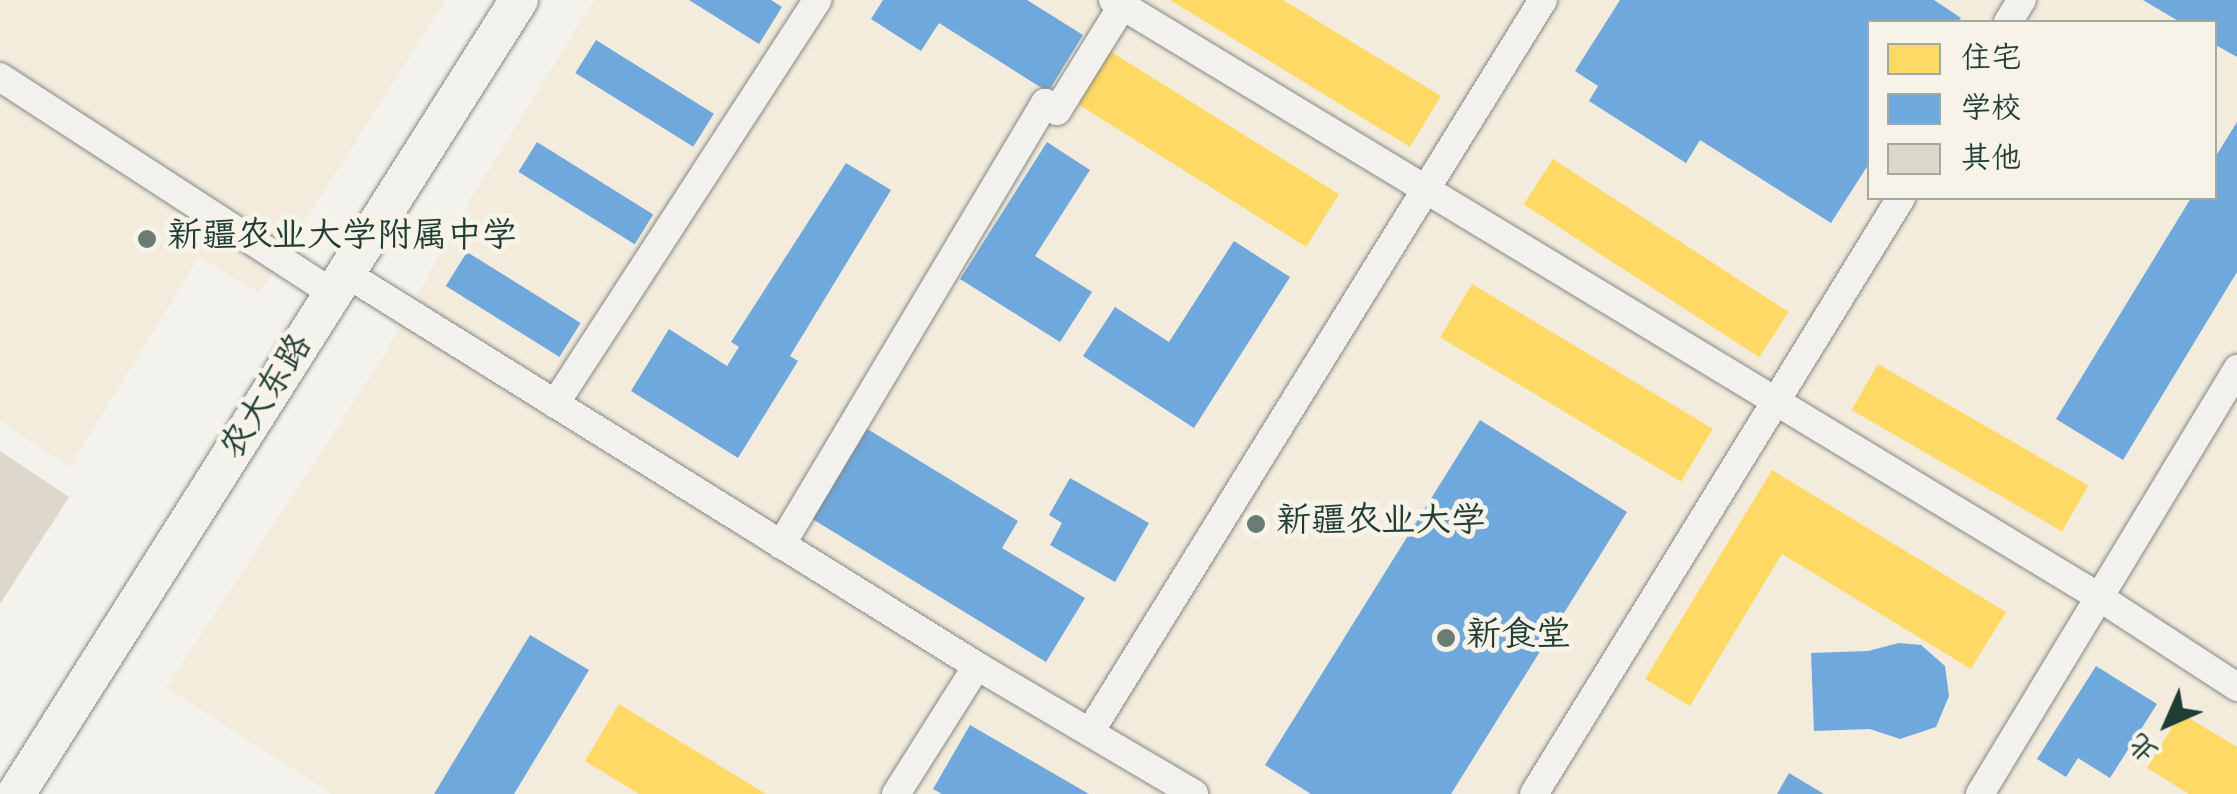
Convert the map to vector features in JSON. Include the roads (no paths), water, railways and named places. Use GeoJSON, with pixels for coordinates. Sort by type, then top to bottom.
{"type":"FeatureCollection","features":[{"type":"Feature","properties":{"kind":"main road","name":"农大东路"},"geometry":{"type":"LineString","coordinates":[[16,794],[519,0]]}},
{"type":"Feature","properties":{"kind":"street"},"geometry":{"type":"LineString","coordinates":[[555,404],[817,0]]}},
{"type":"Feature","properties":{"kind":"street"},"geometry":{"type":"LineString","coordinates":[[1090,732],[1543,0]]}},
{"type":"Feature","properties":{"kind":"street"},"geometry":{"type":"LineString","coordinates":[[781,545],[1045,103],[1058,111],[1117,3],[1776,401],[2237,687]]}},
{"type":"Feature","properties":{"kind":"street"},"geometry":{"type":"LineString","coordinates":[[0,77],[341,284],[555,404],[976,666],[1194,794]]}},
{"type":"Feature","properties":{"kind":"street"},"geometry":{"type":"LineString","coordinates":[[1534,794],[1899,200]]}},
{"type":"Feature","properties":{"kind":"street"},"geometry":{"type":"LineString","coordinates":[[1980,794],[2237,369]]}},
{"type":"Feature","properties":{"kind":"street"},"geometry":{"type":"LineString","coordinates":[[896,794],[976,666]]}},
{"type":"Feature","properties":{"kind":"place","name":"新疆农业大学附属中学"},"geometry":{"type":"Point","coordinates":[147,239]}},
{"type":"Feature","properties":{"kind":"place","name":"新疆农业大学"},"geometry":{"type":"Point","coordinates":[1256,524]}},
{"type":"Feature","properties":{"kind":"place","name":"新食堂"},"geometry":{"type":"Point","coordinates":[1446,638]}}]}
